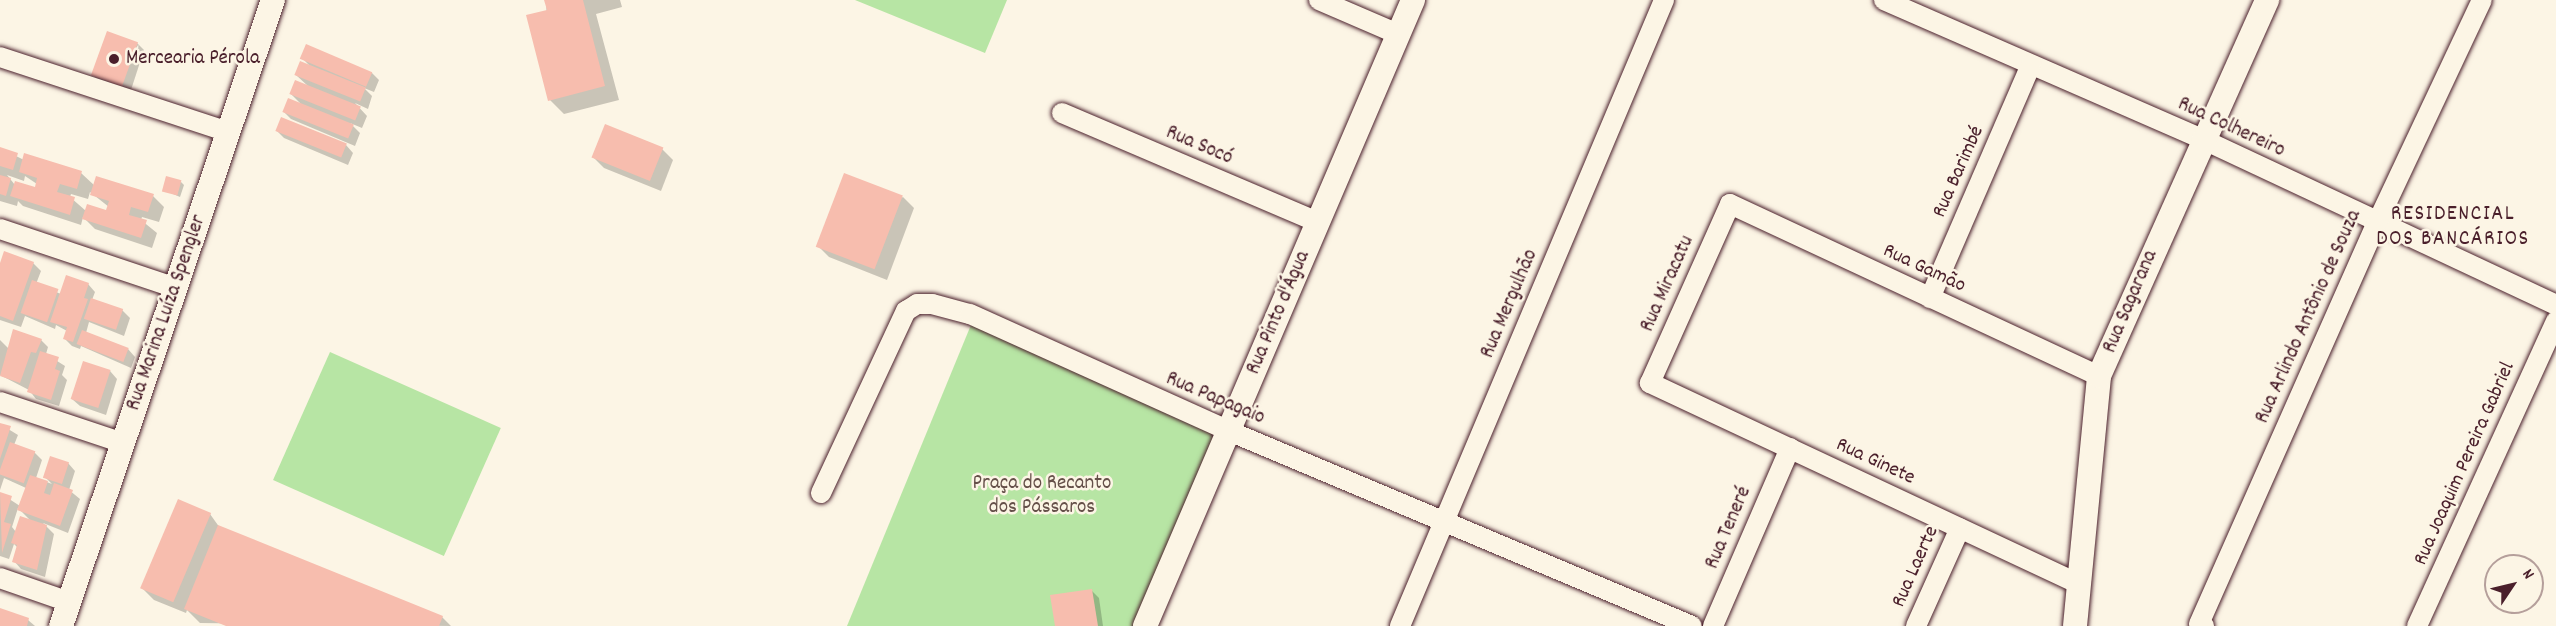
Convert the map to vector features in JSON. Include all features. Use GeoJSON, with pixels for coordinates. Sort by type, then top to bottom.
{"type":"FeatureCollection","features":[{"type":"Feature","properties":{"kind":"street","name":"Rua Marina Luíza Spengler"},"geometry":{"type":"LineString","coordinates":[[61,626],[273,0]]}},
{"type":"Feature","properties":{"kind":"street"},"geometry":{"type":"LineString","coordinates":[[1319,0],[1398,34]]}},
{"type":"Feature","properties":{"kind":"street","name":"Rua Pinto d'Água"},"geometry":{"type":"LineString","coordinates":[[1145,626],[1413,0]]}},
{"type":"Feature","properties":{"kind":"street","name":"Rua Mergulhão"},"geometry":{"type":"LineString","coordinates":[[1400,626],[1664,0]]}},
{"type":"Feature","properties":{"kind":"street","name":"Rua Colhereiro"},"geometry":{"type":"LineString","coordinates":[[1884,0],[2202,139],[2556,305]]}},
{"type":"Feature","properties":{"kind":"street","name":"Rua Sagarana"},"geometry":{"type":"LineString","coordinates":[[2075,626],[2099,376],[2202,139],[2267,0]]}},
{"type":"Feature","properties":{"kind":"street","name":"Rua Arlindo Antônio de Souza"},"geometry":{"type":"LineString","coordinates":[[2201,625],[2377,223],[2482,0]]}},
{"type":"Feature","properties":{"kind":"street"},"geometry":{"type":"LineString","coordinates":[[0,57],[228,132]]}},
{"type":"Feature","properties":{"kind":"street","name":"Rua Barimbé"},"geometry":{"type":"LineString","coordinates":[[1930,298],[2031,65]]}},
{"type":"Feature","properties":{"kind":"street","name":"Rua Socó"},"geometry":{"type":"LineString","coordinates":[[1062,113],[1318,222]]}},
{"type":"Feature","properties":{"kind":"street","name":"Rua Gamão"},"geometry":{"type":"LineString","coordinates":[[1730,204],[2099,376]]}},
{"type":"Feature","properties":{"kind":"street","name":"Rua Miracatu"},"geometry":{"type":"LineString","coordinates":[[1650,383],[1730,204]]}},
{"type":"Feature","properties":{"kind":"street"},"geometry":{"type":"LineString","coordinates":[[0,229],[176,288]]}},
{"type":"Feature","properties":{"kind":"street","name":"Rua Papagaio"},"geometry":{"type":"LineString","coordinates":[[821,493],[906,311],[917,304],[970,314],[1228,431],[1692,626]]}},
{"type":"Feature","properties":{"kind":"street","name":"Rua Joaquim Pereira Gabriel"},"geometry":{"type":"LineString","coordinates":[[2418,626],[2556,321]]}},
{"type":"Feature","properties":{"kind":"street","name":"Rua Ginete"},"geometry":{"type":"LineString","coordinates":[[1650,383],[2079,584]]}},
{"type":"Feature","properties":{"kind":"street"},"geometry":{"type":"LineString","coordinates":[[0,402],[123,443]]}},
{"type":"Feature","properties":{"kind":"street","name":"Rua Teneré"},"geometry":{"type":"LineString","coordinates":[[1713,626],[1790,448]]}},
{"type":"Feature","properties":{"kind":"street","name":"Rua Laerte"},"geometry":{"type":"LineString","coordinates":[[1916,626],[1960,528]]}},
{"type":"Feature","properties":{"kind":"street"},"geometry":{"type":"LineString","coordinates":[[0,578],[69,602]]}},
{"type":"Feature","properties":{"kind":"green space"},"geometry":{"type":"Polygon","coordinates":[[[855,0],[1007,0],[985,53],[855,0]]]}},
{"type":"Feature","properties":{"kind":"green space","name":"Praça do Recanto dos Pássaros"},"geometry":{"type":"Polygon","coordinates":[[[973,320],[1223,434],[1138,626],[847,626],[973,320]]]}},
{"type":"Feature","properties":{"kind":"green space"},"geometry":{"type":"Polygon","coordinates":[[[330,352],[501,428],[444,556],[273,480],[330,352]]]}},
{"type":"Feature","properties":{"kind":"building"},"geometry":{"type":"Polygon","coordinates":[[[544,0],[583,0],[605,86],[548,101],[526,15],[547,10],[544,0]]]}},
{"type":"Feature","properties":{"kind":"building","name":"Mercearia Pérola"},"geometry":{"type":"Polygon","coordinates":[[[107,31],[138,42],[122,86],[91,75],[107,31]]]}},
{"type":"Feature","properties":{"kind":"building"},"geometry":{"type":"Polygon","coordinates":[[[306,44],[372,72],[366,87],[300,59],[306,44]]]}},
{"type":"Feature","properties":{"kind":"building"},"geometry":{"type":"Polygon","coordinates":[[[300,61],[366,88],[360,102],[294,75],[300,61]]]}},
{"type":"Feature","properties":{"kind":"building"},"geometry":{"type":"Polygon","coordinates":[[[295,80],[361,107],[355,121],[289,94],[295,80]]]}},
{"type":"Feature","properties":{"kind":"building"},"geometry":{"type":"Polygon","coordinates":[[[288,98],[354,125],[348,139],[282,112],[288,98]]]}},
{"type":"Feature","properties":{"kind":"building"},"geometry":{"type":"Polygon","coordinates":[[[281,117],[347,144],[341,158],[275,131],[281,117]]]}},
{"type":"Feature","properties":{"kind":"building"},"geometry":{"type":"Polygon","coordinates":[[[605,124],[663,148],[650,181],[592,157],[605,124]]]}},
{"type":"Feature","properties":{"kind":"building"},"geometry":{"type":"Polygon","coordinates":[[[0,147],[18,153],[13,170],[0,166],[0,147]]]}},
{"type":"Feature","properties":{"kind":"building"},"geometry":{"type":"Polygon","coordinates":[[[24,153],[82,171],[77,189],[60,184],[57,192],[75,197],[70,215],[10,196],[15,181],[35,187],[37,178],[19,172],[24,153]]]}},
{"type":"Feature","properties":{"kind":"building"},"geometry":{"type":"Polygon","coordinates":[[[844,173],[903,196],[875,269],[816,247],[844,173]]]}},
{"type":"Feature","properties":{"kind":"building"},"geometry":{"type":"Polygon","coordinates":[[[0,175],[11,178],[6,196],[0,194],[0,175]]]}},
{"type":"Feature","properties":{"kind":"building"},"geometry":{"type":"Polygon","coordinates":[[[96,176],[154,194],[148,212],[131,207],[129,215],[147,220],[141,238],[82,219],[87,204],[106,210],[109,201],[90,195],[96,176]]]}},
{"type":"Feature","properties":{"kind":"building"},"geometry":{"type":"Polygon","coordinates":[[[166,176],[181,180],[177,196],[162,191],[166,176]]]}},
{"type":"Feature","properties":{"kind":"building"},"geometry":{"type":"Polygon","coordinates":[[[4,251],[34,262],[13,321],[0,316],[0,263],[4,251]]]}},
{"type":"Feature","properties":{"kind":"building"},"geometry":{"type":"Polygon","coordinates":[[[66,275],[89,283],[84,298],[88,299],[73,342],[63,339],[67,327],[50,322],[66,275]]]}},
{"type":"Feature","properties":{"kind":"building"},"geometry":{"type":"Polygon","coordinates":[[[32,280],[58,289],[47,322],[21,313],[32,280]]]}},
{"type":"Feature","properties":{"kind":"building"},"geometry":{"type":"Polygon","coordinates":[[[91,298],[123,309],[116,330],[84,319],[91,298]]]}},
{"type":"Feature","properties":{"kind":"building"},"geometry":{"type":"Polygon","coordinates":[[[13,329],[42,339],[36,353],[31,352],[20,383],[0,376],[13,329]]]}},
{"type":"Feature","properties":{"kind":"building"},"geometry":{"type":"Polygon","coordinates":[[[82,330],[129,348],[123,362],[77,344],[82,330]]]}},
{"type":"Feature","properties":{"kind":"building"},"geometry":{"type":"Polygon","coordinates":[[[40,351],[59,357],[55,369],[60,371],[51,400],[27,392],[40,351]]]}},
{"type":"Feature","properties":{"kind":"building"},"geometry":{"type":"Polygon","coordinates":[[[83,361],[111,370],[98,408],[71,399],[83,361]]]}},
{"type":"Feature","properties":{"kind":"building"},"geometry":{"type":"Polygon","coordinates":[[[0,423],[11,426],[0,459],[0,423]]]}},
{"type":"Feature","properties":{"kind":"building"},"geometry":{"type":"Polygon","coordinates":[[[10,442],[35,451],[24,483],[0,475],[10,442]]]}},
{"type":"Feature","properties":{"kind":"building"},"geometry":{"type":"Polygon","coordinates":[[[50,456],[69,462],[62,484],[43,478],[50,456]]]}},
{"type":"Feature","properties":{"kind":"building"},"geometry":{"type":"Polygon","coordinates":[[[30,475],[48,481],[44,493],[50,495],[54,483],[73,490],[60,526],[17,510],[30,475]]]}},
{"type":"Feature","properties":{"kind":"building"},"geometry":{"type":"Polygon","coordinates":[[[0,492],[12,496],[4,522],[11,524],[2,553],[0,492]]]}},
{"type":"Feature","properties":{"kind":"building"},"geometry":{"type":"Polygon","coordinates":[[[178,499],[211,513],[173,602],[140,588],[178,499]]]}},
{"type":"Feature","properties":{"kind":"building"},"geometry":{"type":"Polygon","coordinates":[[[20,516],[47,525],[37,570],[12,562],[17,545],[11,543],[20,516]]]}},
{"type":"Feature","properties":{"kind":"building"},"geometry":{"type":"Polygon","coordinates":[[[218,525],[443,616],[439,626],[226,626],[184,609],[218,525]]]}},
{"type":"Feature","properties":{"kind":"building"},"geometry":{"type":"Polygon","coordinates":[[[1092,589],[1098,626],[1055,626],[1050,595],[1092,589]]]}},
{"type":"Feature","properties":{"kind":"building"},"geometry":{"type":"Polygon","coordinates":[[[0,608],[29,618],[27,626],[0,626],[0,608]]]}},
{"type":"Feature","properties":{"kind":"place","name":"Mercearia Pérola"},"geometry":{"type":"Point","coordinates":[114,59]}},
{"type":"Feature","properties":{"kind":"district","name":"RESIDENCIAL DOS BANCÁRIOS"},"geometry":{"type":"Point","coordinates":[2453,226]}}]}
